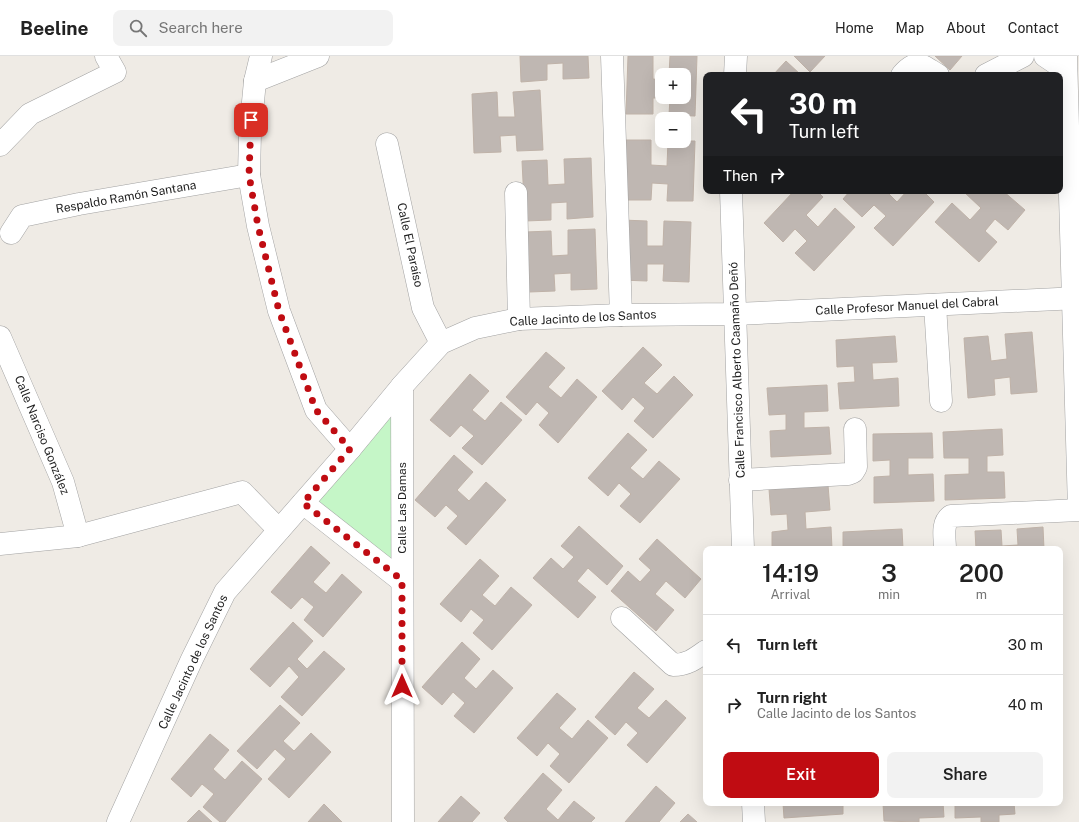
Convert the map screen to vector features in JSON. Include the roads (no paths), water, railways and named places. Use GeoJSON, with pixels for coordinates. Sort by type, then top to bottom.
{"type":"FeatureCollection","features":[{"type":"Feature","properties":{"kind":"street"},"geometry":{"type":"LineString","coordinates":[[261,56],[255,81],[250,133],[249,175],[258,226],[279,311],[316,410],[350,449]]}},
{"type":"Feature","properties":{"kind":"street"},"geometry":{"type":"LineString","coordinates":[[255,81],[318,56]]}},
{"type":"Feature","properties":{"kind":"street"},"geometry":{"type":"LineString","coordinates":[[612,56],[621,315]]}},
{"type":"Feature","properties":{"kind":"street"},"geometry":{"type":"LineString","coordinates":[[735,72],[736,56]]}},
{"type":"Feature","properties":{"kind":"street"},"geometry":{"type":"LineString","coordinates":[[992,72],[1023,56]]}},
{"type":"Feature","properties":{"kind":"street"},"geometry":{"type":"LineString","coordinates":[[945,546],[944,524],[951,516],[1079,509],[1077,298],[1066,63],[1045,56]]}},
{"type":"Feature","properties":{"kind":"street"},"geometry":{"type":"LineString","coordinates":[[0,146],[30,114],[110,64]]}},
{"type":"Feature","properties":{"kind":"street"},"geometry":{"type":"LineString","coordinates":[[905,72],[913,64],[920,64],[933,72]]}},
{"type":"Feature","properties":{"kind":"street","name":"Calle El Paraíso"},"geometry":{"type":"LineString","coordinates":[[387,144],[423,308],[441,343]]}},
{"type":"Feature","properties":{"kind":"street","name":"Respaldo Ramón Santana"},"geometry":{"type":"LineString","coordinates":[[12,233],[22,216],[79,204],[249,175]]}},
{"type":"Feature","properties":{"kind":"street"},"geometry":{"type":"LineString","coordinates":[[516,193],[519,319]]}},
{"type":"Feature","properties":{"kind":"street","name":"Calle Francisco Alberto Caamaño Deñó"},"geometry":{"type":"LineString","coordinates":[[731,194],[742,546]]}},
{"type":"Feature","properties":{"kind":"street","name":"Calle Profesor Manuel del Cabral"},"geometry":{"type":"LineString","coordinates":[[735,314],[1077,298]]}},
{"type":"Feature","properties":{"kind":"street"},"geometry":{"type":"LineString","coordinates":[[936,305],[941,401]]}},
{"type":"Feature","properties":{"kind":"street","name":"Calle Jacinto de los Santos"},"geometry":{"type":"LineString","coordinates":[[118,822],[192,659],[225,592],[350,449],[402,386],[441,343],[475,328],[519,319],[621,315],[735,314]]}},
{"type":"Feature","properties":{"kind":"street","name":"Calle Narciso González"},"geometry":{"type":"LineString","coordinates":[[0,337],[63,482],[78,536]]}},
{"type":"Feature","properties":{"kind":"street","name":"Calle Las Damas"},"geometry":{"type":"LineString","coordinates":[[402,386],[402,822]]}},
{"type":"Feature","properties":{"kind":"street"},"geometry":{"type":"LineString","coordinates":[[740,480],[848,474],[854,472],[856,467],[855,429]]}},
{"type":"Feature","properties":{"kind":"street"},"geometry":{"type":"LineString","coordinates":[[0,544],[78,536],[242,492],[279,530]]}},
{"type":"Feature","properties":{"kind":"street"},"geometry":{"type":"LineString","coordinates":[[303,503],[402,580]]}},
{"type":"Feature","properties":{"kind":"street"},"geometry":{"type":"LineString","coordinates":[[622,618],[673,665],[681,665],[691,662],[703,653]]}},
{"type":"Feature","properties":{"kind":"street"},"geometry":{"type":"LineString","coordinates":[[753,806],[754,822]]}}]}
